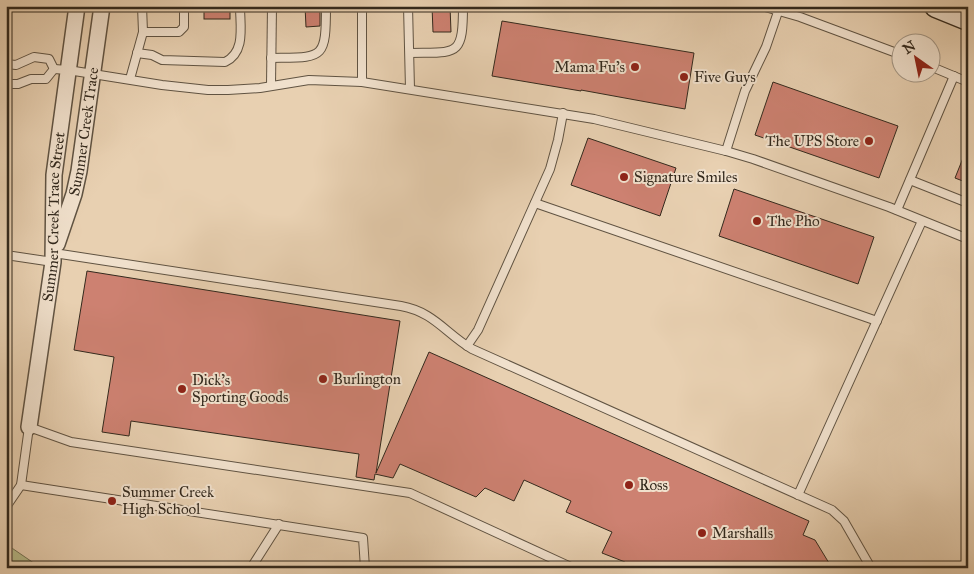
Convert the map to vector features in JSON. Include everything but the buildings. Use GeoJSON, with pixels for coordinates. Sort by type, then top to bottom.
{"type":"FeatureCollection","features":[{"type":"Feature","properties":{"kind":"main road"},"geometry":{"type":"LineString","coordinates":[[936,6],[968,19]]}},
{"type":"Feature","properties":{"kind":"street","name":"Summer Creek Trace Street"},"geometry":{"type":"LineString","coordinates":[[30,427],[54,257],[53,201],[61,69],[77,6]]}},
{"type":"Feature","properties":{"kind":"street","name":"Summer Creek Trace"},"geometry":{"type":"LineString","coordinates":[[54,257],[74,194],[102,6]]}},
{"type":"Feature","properties":{"kind":"lane"},"geometry":{"type":"LineString","coordinates":[[130,79],[143,32],[142,6]]}},
{"type":"Feature","properties":{"kind":"lane"},"geometry":{"type":"LineString","coordinates":[[143,32],[179,32],[184,27],[184,6]]}},
{"type":"Feature","properties":{"kind":"lane"},"geometry":{"type":"LineString","coordinates":[[137,53],[152,55],[162,60],[225,62],[237,52],[240,42],[240,6]]}},
{"type":"Feature","properties":{"kind":"lane"},"geometry":{"type":"LineString","coordinates":[[271,85],[272,6]]}},
{"type":"Feature","properties":{"kind":"lane"},"geometry":{"type":"LineString","coordinates":[[271,58],[310,57],[317,54],[326,38],[326,6]]}},
{"type":"Feature","properties":{"kind":"lane"},"geometry":{"type":"LineString","coordinates":[[362,6],[362,82]]}},
{"type":"Feature","properties":{"kind":"lane"},"geometry":{"type":"LineString","coordinates":[[408,6],[410,89]]}},
{"type":"Feature","properties":{"kind":"lane"},"geometry":{"type":"LineString","coordinates":[[410,53],[448,52],[455,49],[463,33],[463,6]]}},
{"type":"Feature","properties":{"kind":"lane"},"geometry":{"type":"LineString","coordinates":[[762,6],[779,9],[892,51]]}},
{"type":"Feature","properties":{"kind":"lane"},"geometry":{"type":"LineString","coordinates":[[726,151],[745,91],[766,47],[779,9]]}},
{"type":"Feature","properties":{"kind":"lane"},"geometry":{"type":"LineString","coordinates":[[6,64],[16,64],[34,57],[49,59],[61,69],[162,85],[208,90],[236,90],[309,80],[362,82],[594,119],[726,151],[838,188],[968,240]]}},
{"type":"Feature","properties":{"kind":"lane"},"geometry":{"type":"LineString","coordinates":[[6,84],[18,84],[31,78],[46,79],[61,69]]}},
{"type":"Feature","properties":{"kind":"lane"},"geometry":{"type":"LineString","coordinates":[[942,71],[968,82]]}},
{"type":"Feature","properties":{"kind":"lane"},"geometry":{"type":"LineString","coordinates":[[897,210],[954,76]]}},
{"type":"Feature","properties":{"kind":"lane"},"geometry":{"type":"LineString","coordinates":[[467,346],[478,330],[535,203],[555,153],[563,114]]}},
{"type":"Feature","properties":{"kind":"lane"},"geometry":{"type":"LineString","coordinates":[[910,180],[968,203]]}},
{"type":"Feature","properties":{"kind":"lane"},"geometry":{"type":"LineString","coordinates":[[535,203],[877,321]]}},
{"type":"Feature","properties":{"kind":"lane"},"geometry":{"type":"LineString","coordinates":[[798,495],[922,221]]}},
{"type":"Feature","properties":{"kind":"lane"},"geometry":{"type":"LineString","coordinates":[[6,256],[54,257],[413,308],[431,317],[450,335],[467,346],[832,510],[848,528],[871,568]]}},
{"type":"Feature","properties":{"kind":"lane"},"geometry":{"type":"LineString","coordinates":[[6,507],[21,485],[30,427],[71,442],[410,493],[572,568]]}},
{"type":"Feature","properties":{"kind":"lane"},"geometry":{"type":"LineString","coordinates":[[21,485],[363,538],[365,568]]}},
{"type":"Feature","properties":{"kind":"lane"},"geometry":{"type":"LineString","coordinates":[[251,568],[279,524]]}},
{"type":"Feature","properties":{"kind":"green space"},"geometry":{"type":"Polygon","coordinates":[[[6,544],[41,568],[6,568],[6,544]]]}},
{"type":"Feature","properties":{"kind":"place","name":"Mama Fu's"},"geometry":{"type":"Point","coordinates":[635,67]}},
{"type":"Feature","properties":{"kind":"place","name":"Five Guys"},"geometry":{"type":"Point","coordinates":[684,77]}},
{"type":"Feature","properties":{"kind":"place","name":"The UPS Store"},"geometry":{"type":"Point","coordinates":[869,141]}},
{"type":"Feature","properties":{"kind":"place","name":"Signature Smiles"},"geometry":{"type":"Point","coordinates":[624,177]}},
{"type":"Feature","properties":{"kind":"place","name":"The Pho"},"geometry":{"type":"Point","coordinates":[757,221]}},
{"type":"Feature","properties":{"kind":"place","name":"Burlington"},"geometry":{"type":"Point","coordinates":[323,379]}},
{"type":"Feature","properties":{"kind":"place","name":"Dick's Sporting Goods"},"geometry":{"type":"Point","coordinates":[182,389]}},
{"type":"Feature","properties":{"kind":"place","name":"Ross"},"geometry":{"type":"Point","coordinates":[629,485]}},
{"type":"Feature","properties":{"kind":"place","name":"Summer Creek High School"},"geometry":{"type":"Point","coordinates":[112,501]}},
{"type":"Feature","properties":{"kind":"place","name":"Marshalls"},"geometry":{"type":"Point","coordinates":[702,533]}}]}
